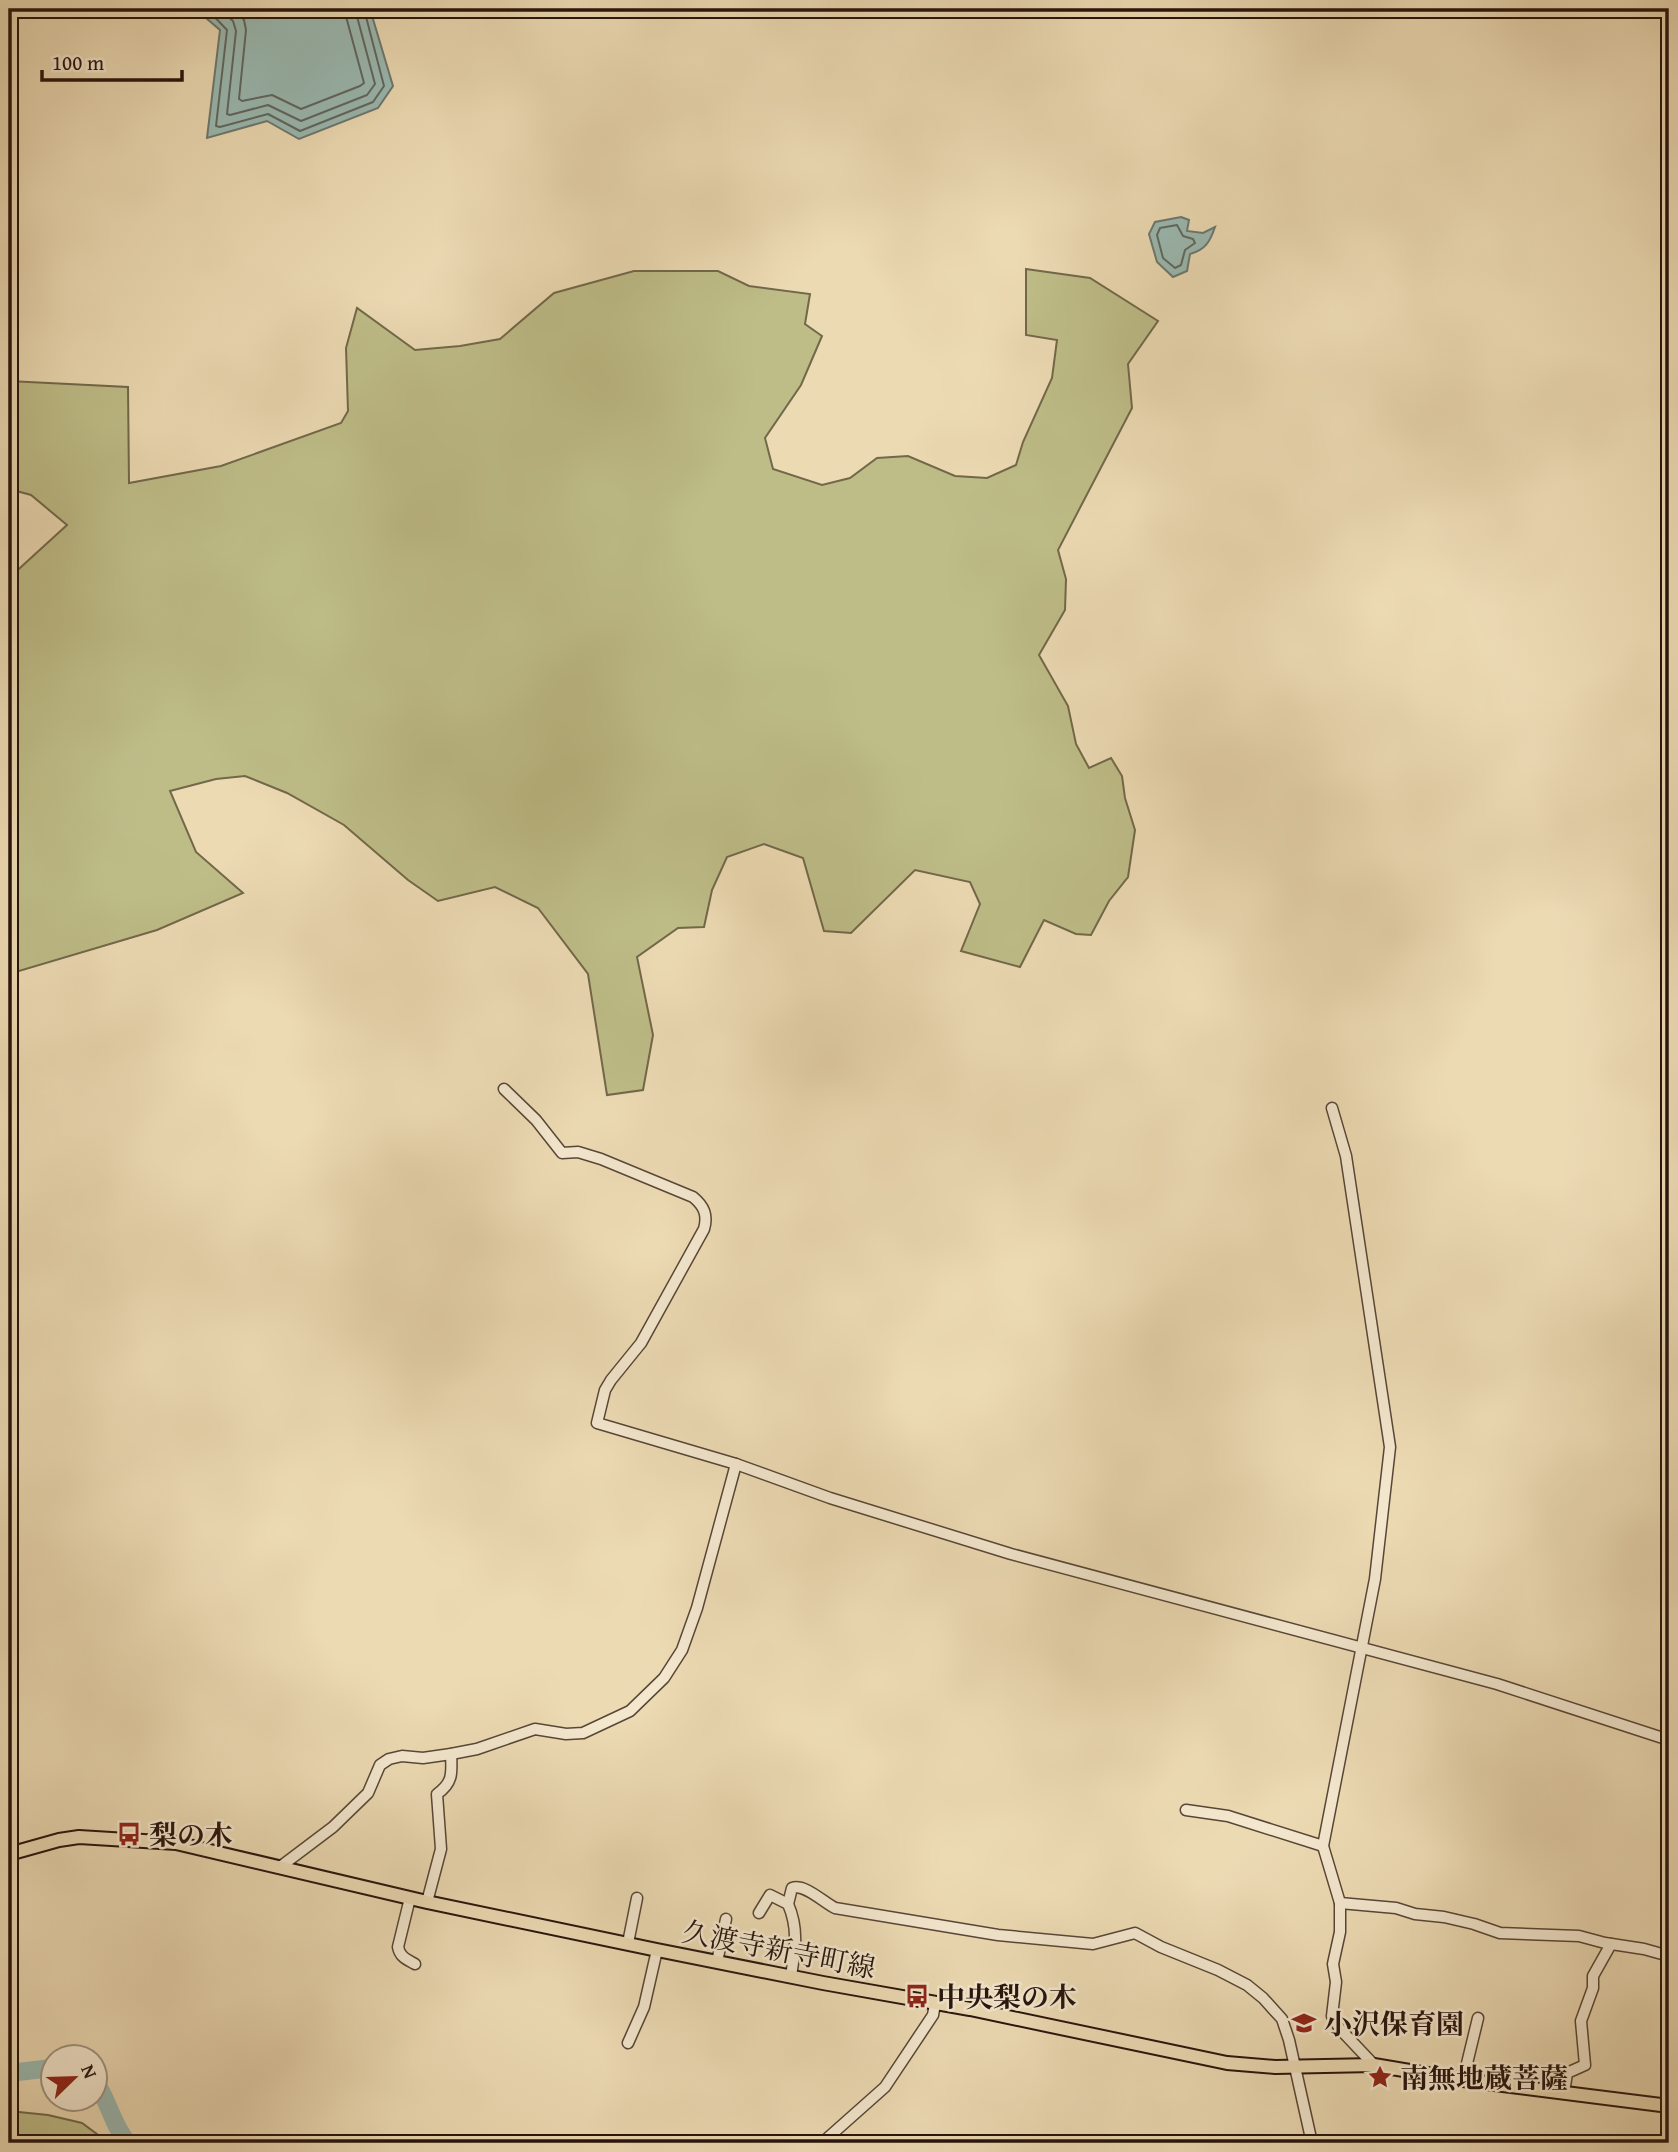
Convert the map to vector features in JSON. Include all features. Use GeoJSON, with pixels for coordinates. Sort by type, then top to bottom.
{"type":"FeatureCollection","features":[{"type":"Feature","properties":{"kind":"main road","name":"久渡寺新寺町線"},"geometry":{"type":"LineString","coordinates":[[9,1854],[69,1838],[128,1838],[176,1843],[427,1902],[717,1962],[970,2009],[1227,2063],[1294,2067],[1374,2065],[1463,2080],[1669,2106]]}},
{"type":"Feature","properties":{"kind":"street"},"geometry":{"type":"LineString","coordinates":[[504,1089],[537,1120],[562,1153],[578,1152],[601,1158],[693,1197],[705,1212],[704,1229],[641,1343],[605,1390],[597,1423],[736,1464],[830,1498],[1012,1554],[1497,1684],[1669,1740]]}},
{"type":"Feature","properties":{"kind":"street"},"geometry":{"type":"LineString","coordinates":[[1332,1108],[1346,1156],[1390,1447],[1375,1579],[1322,1846],[1340,1903],[1340,1932],[1333,1964],[1336,1982],[1332,2016],[1339,2029],[1374,2065]]}},
{"type":"Feature","properties":{"kind":"street"},"geometry":{"type":"LineString","coordinates":[[280,1867],[333,1826],[368,1793],[380,1765],[388,1759],[402,1756],[423,1758],[451,1755],[535,1729],[566,1734],[583,1733],[630,1711],[664,1678],[682,1650],[698,1608],[736,1464]]}},
{"type":"Feature","properties":{"kind":"street"},"geometry":{"type":"LineString","coordinates":[[427,1902],[441,1849],[437,1794],[447,1787],[452,1778],[451,1755]]}},
{"type":"Feature","properties":{"kind":"street"},"geometry":{"type":"LineString","coordinates":[[1186,1810],[1228,1816],[1322,1846]]}},
{"type":"Feature","properties":{"kind":"street"},"geometry":{"type":"LineString","coordinates":[[791,1976],[796,1946],[795,1929],[788,1904],[792,1888],[797,1885],[803,1886],[820,1901],[835,1908],[998,1935],[1093,1944],[1135,1933],[1247,1985],[1282,2019],[1312,2143]]}},
{"type":"Feature","properties":{"kind":"street"},"geometry":{"type":"LineString","coordinates":[[759,1913],[770,1895],[788,1904]]}},
{"type":"Feature","properties":{"kind":"street"},"geometry":{"type":"LineString","coordinates":[[410,1898],[398,1947],[399,1953],[415,1964]]}},
{"type":"Feature","properties":{"kind":"street"},"geometry":{"type":"LineString","coordinates":[[628,1943],[638,1898]]}},
{"type":"Feature","properties":{"kind":"street"},"geometry":{"type":"LineString","coordinates":[[1340,1903],[1396,1908],[1474,1924],[1500,1933],[1579,1936],[1669,1956]]}},
{"type":"Feature","properties":{"kind":"street"},"geometry":{"type":"LineString","coordinates":[[717,1962],[726,1919]]}},
{"type":"Feature","properties":{"kind":"street"},"geometry":{"type":"LineString","coordinates":[[1564,2094],[1567,2073],[1585,2065],[1581,2021],[1593,1989],[1593,1976],[1611,1944]]}},
{"type":"Feature","properties":{"kind":"street"},"geometry":{"type":"LineString","coordinates":[[628,2042],[644,2007],[657,1950]]}},
{"type":"Feature","properties":{"kind":"street"},"geometry":{"type":"LineString","coordinates":[[822,2143],[885,2087],[933,2015],[935,2004]]}},
{"type":"Feature","properties":{"kind":"street"},"geometry":{"type":"LineString","coordinates":[[1463,2080],[1478,2018]]}},
{"type":"Feature","properties":{"kind":"shaded area"},"geometry":{"type":"Polygon","coordinates":[[[1026,269],[1090,278],[1158,321],[1128,364],[1132,408],[1058,550],[1066,579],[1065,610],[1039,655],[1068,706],[1076,744],[1089,768],[1111,758],[1122,776],[1125,798],[1135,830],[1128,877],[1109,901],[1091,935],[1076,934],[1044,920],[1020,967],[961,951],[980,904],[970,882],[915,870],[851,933],[824,931],[803,858],[764,844],[727,857],[712,890],[704,927],[678,928],[637,957],[653,1035],[643,1090],[607,1095],[588,974],[538,908],[495,887],[438,901],[408,880],[344,825],[287,793],[245,776],[216,779],[170,791],[196,852],[243,893],[157,930],[9,974],[9,578],[67,525],[31,495],[9,489],[9,381],[128,387],[129,483],[221,466],[341,423],[348,411],[346,348],[357,308],[415,350],[460,346],[500,339],[554,293],[634,271],[718,271],[749,286],[810,294],[805,324],[822,336],[801,385],[765,438],[773,469],[822,485],[850,478],[877,458],[908,456],[955,476],[987,478],[1016,465],[1023,442],[1052,378],[1057,340],[1026,335],[1026,269]]]}},
{"type":"Feature","properties":{"kind":"shaded area"},"geometry":{"type":"Polygon","coordinates":[[[9,2111],[48,2115],[82,2123],[109,2143],[9,2143],[9,2111]]]}},
{"type":"Feature","properties":{"kind":"water"},"geometry":{"type":"Polygon","coordinates":[[[201,9],[370,9],[393,86],[378,108],[299,139],[267,121],[207,138],[220,30],[199,12],[201,9]]]}},
{"type":"Feature","properties":{"kind":"water"},"geometry":{"type":"Polygon","coordinates":[[[1181,217],[1189,220],[1187,231],[1203,233],[1215,227],[1206,245],[1190,254],[1187,271],[1173,277],[1157,262],[1149,234],[1155,222],[1181,217]]]}},
{"type":"Feature","properties":{"kind":"waterway"},"geometry":{"type":"LineString","coordinates":[[9,2073],[38,2070]]}},
{"type":"Feature","properties":{"kind":"waterway"},"geometry":{"type":"LineString","coordinates":[[108,2107],[128,2143]]}},
{"type":"Feature","properties":{"kind":"place","name":"梨の木"},"geometry":{"type":"Point","coordinates":[129,1834]}},
{"type":"Feature","properties":{"kind":"place","name":"中央梨の木"},"geometry":{"type":"Point","coordinates":[917,1996]}},
{"type":"Feature","properties":{"kind":"place","name":"小沢保育園"},"geometry":{"type":"Point","coordinates":[1304,2023]}},
{"type":"Feature","properties":{"kind":"place","name":"南無地蔵菩薩"},"geometry":{"type":"Point","coordinates":[1380,2077]}}]}
